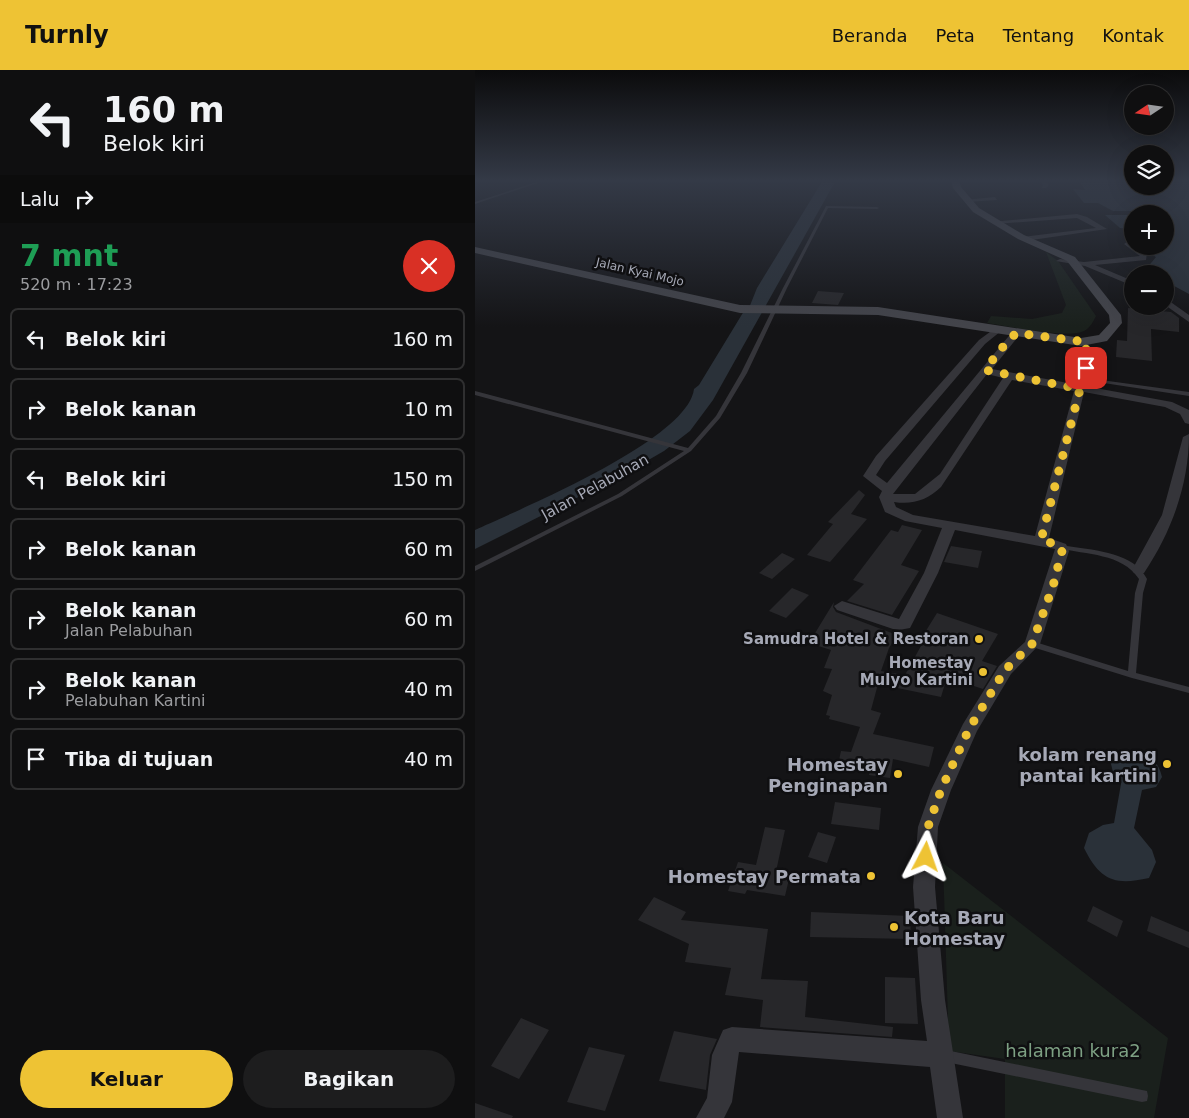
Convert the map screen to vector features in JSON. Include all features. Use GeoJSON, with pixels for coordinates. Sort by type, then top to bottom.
{"type":"FeatureCollection","features":[{"type":"Feature","properties":{"kind":"main road"},"geometry":{"type":"LineString","coordinates":[[1008,229],[1065,256],[1072,262],[1117,319]]}},
{"type":"Feature","properties":{"kind":"main road"},"geometry":{"type":"LineString","coordinates":[[1031,241],[1060,261],[1101,321]]}},
{"type":"Feature","properties":{"kind":"main road","name":"Jalan Kyai Mojo"},"geometry":{"type":"LineString","coordinates":[[475,250],[740,308],[771,310]]}},
{"type":"Feature","properties":{"kind":"main road"},"geometry":{"type":"LineString","coordinates":[[771,310],[878,311],[1016,333],[1087,342],[1103,338],[1117,319]]}},
{"type":"Feature","properties":{"kind":"main road"},"geometry":{"type":"LineString","coordinates":[[1087,342],[1101,321],[1117,319]]}},
{"type":"Feature","properties":{"kind":"street"},"geometry":{"type":"LineString","coordinates":[[1031,241],[1102,229]]}},
{"type":"Feature","properties":{"kind":"street"},"geometry":{"type":"LineString","coordinates":[[1084,264],[1143,258],[1144,255]]}},
{"type":"Feature","properties":{"kind":"street"},"geometry":{"type":"LineString","coordinates":[[1060,261],[1084,264],[1124,280]]}},
{"type":"Feature","properties":{"kind":"street"},"geometry":{"type":"LineString","coordinates":[[1174,308],[1189,319]]}},
{"type":"Feature","properties":{"kind":"street"},"geometry":{"type":"LineString","coordinates":[[998,330],[982,342],[870,473],[871,479],[887,493],[909,500],[921,496],[936,484],[956,461],[972,433],[1000,395],[1009,376]]}},
{"type":"Feature","properties":{"kind":"street"},"geometry":{"type":"LineString","coordinates":[[950,1118],[941,1056],[924,887],[928,827],[941,790],[969,729],[1005,670],[1032,644],[1053,586],[1062,551],[1061,547],[1041,540],[910,518],[890,509],[887,493],[1001,349],[1016,333]]}},
{"type":"Feature","properties":{"kind":"street"},"geometry":{"type":"LineString","coordinates":[[985,370],[1009,376],[1168,404],[1185,412],[1189,421]]}},
{"type":"Feature","properties":{"kind":"street"},"geometry":{"type":"LineString","coordinates":[[1041,540],[1080,389]]}},
{"type":"Feature","properties":{"kind":"street"},"geometry":{"type":"LineString","coordinates":[[1139,570],[1169,515],[1189,437]]}},
{"type":"Feature","properties":{"kind":"street"},"geometry":{"type":"LineString","coordinates":[[843,606],[904,624],[931,574],[950,524]]}},
{"type":"Feature","properties":{"kind":"street"},"geometry":{"type":"LineString","coordinates":[[709,1118],[719,1102],[725,1055],[733,1039],[941,1056]]}},
{"type":"Feature","properties":{"kind":"lane","name":"Jalan Pelabuhan"},"geometry":{"type":"LineString","coordinates":[[475,569],[620,495],[689,450],[718,417],[744,373],[771,310],[815,229]]}},
{"type":"Feature","properties":{"kind":"lane"},"geometry":{"type":"LineString","coordinates":[[1087,342],[1087,372],[1099,381],[1189,394]]}},
{"type":"Feature","properties":{"kind":"lane"},"geometry":{"type":"LineString","coordinates":[[475,393],[689,450]]}},
{"type":"Feature","properties":{"kind":"lane"},"geometry":{"type":"LineString","coordinates":[[1061,547],[1124,560],[1139,570],[1143,580],[1139,593],[1132,675]]}},
{"type":"Feature","properties":{"kind":"lane"},"geometry":{"type":"LineString","coordinates":[[1032,644],[1132,675],[1189,690]]}},
{"type":"Feature","properties":{"kind":"lane"},"geometry":{"type":"LineString","coordinates":[[941,1056],[1142,1096]]}},
{"type":"Feature","properties":{"kind":"green space"},"geometry":{"type":"Polygon","coordinates":[[[1046,252],[1058,261],[1096,316],[1090,327],[1084,331],[1064,334],[987,323],[991,316],[1032,319],[1062,313],[1066,305],[1046,252]]]}},
{"type":"Feature","properties":{"kind":"green space","name":"halaman kura2"},"geometry":{"type":"Polygon","coordinates":[[[943,863],[1168,1038],[1154,1118],[1005,1118],[1005,1059],[949,1051],[943,863]]]}},
{"type":"Feature","properties":{"kind":"shaded area"},"geometry":{"type":"Polygon","coordinates":[[[793,229],[809,229],[713,400],[690,431],[664,451],[626,473],[475,549],[475,530],[599,471],[664,430],[685,409],[694,389],[699,385],[744,311],[749,308],[757,288],[793,229]]]}},
{"type":"Feature","properties":{"kind":"shaded area"},"geometry":{"type":"Polygon","coordinates":[[[1174,229],[1189,229],[1189,294],[1174,286],[1174,265],[1149,265],[1156,257],[1153,255],[1174,255],[1174,229]]]}},
{"type":"Feature","properties":{"kind":"shaded area"},"geometry":{"type":"Polygon","coordinates":[[[1134,753],[1153,760],[1162,777],[1156,787],[1142,790],[1134,828],[1152,850],[1156,862],[1149,878],[1126,881],[1109,878],[1102,874],[1084,848],[1089,833],[1103,825],[1114,823],[1121,784],[1113,772],[1110,760],[1119,755],[1134,753]]]}},
{"type":"Feature","properties":{"kind":"building"},"geometry":{"type":"Polygon","coordinates":[[[818,291],[844,293],[838,305],[812,303],[818,291]]]}},
{"type":"Feature","properties":{"kind":"building"},"geometry":{"type":"Polygon","coordinates":[[[1174,314],[1179,318],[1179,332],[1151,329],[1152,361],[1116,357],[1117,340],[1127,341],[1128,315],[1174,314]]]}},
{"type":"Feature","properties":{"kind":"building"},"geometry":{"type":"Polygon","coordinates":[[[859,490],[865,495],[851,514],[867,519],[830,562],[807,555],[833,524],[828,522],[859,490]]]}},
{"type":"Feature","properties":{"kind":"building"},"geometry":{"type":"Polygon","coordinates":[[[902,525],[922,530],[901,565],[919,571],[892,615],[847,601],[864,584],[853,580],[891,530],[898,532],[902,525]]]}},
{"type":"Feature","properties":{"kind":"building"},"geometry":{"type":"Polygon","coordinates":[[[951,546],[982,551],[978,568],[944,562],[951,546]]]}},
{"type":"Feature","properties":{"kind":"building"},"geometry":{"type":"Polygon","coordinates":[[[782,553],[795,559],[772,579],[759,573],[782,553]]]}},
{"type":"Feature","properties":{"kind":"building"},"geometry":{"type":"Polygon","coordinates":[[[792,588],[809,595],[786,618],[769,611],[792,588]]]}},
{"type":"Feature","properties":{"kind":"building"},"geometry":{"type":"Polygon","coordinates":[[[834,602],[833,607],[836,612],[897,635],[889,648],[881,671],[905,675],[927,635],[924,634],[937,613],[998,634],[982,661],[997,666],[983,689],[947,677],[941,697],[878,684],[871,710],[881,713],[873,734],[934,747],[929,767],[893,759],[890,778],[869,775],[870,770],[838,765],[841,751],[851,752],[860,727],[829,719],[830,716],[826,715],[832,695],[823,691],[832,669],[824,668],[831,650],[809,643],[834,602]]]}},
{"type":"Feature","properties":{"kind":"building"},"geometry":{"type":"Polygon","coordinates":[[[835,802],[881,808],[879,830],[831,824],[835,802]]]}},
{"type":"Feature","properties":{"kind":"building"},"geometry":{"type":"Polygon","coordinates":[[[765,827],[785,830],[775,876],[789,879],[785,896],[747,890],[745,894],[728,891],[738,862],[756,865],[765,827]]]}},
{"type":"Feature","properties":{"kind":"building"},"geometry":{"type":"Polygon","coordinates":[[[818,832],[836,837],[827,863],[808,857],[818,832]]]}},
{"type":"Feature","properties":{"kind":"building"},"geometry":{"type":"Polygon","coordinates":[[[654,897],[686,912],[681,920],[768,929],[761,979],[808,981],[805,1017],[893,1027],[892,1037],[760,1027],[763,1000],[725,995],[731,968],[685,962],[689,944],[638,920],[654,897]]]}},
{"type":"Feature","properties":{"kind":"building"},"geometry":{"type":"Polygon","coordinates":[[[1093,906],[1123,921],[1117,937],[1087,921],[1093,906]]]}},
{"type":"Feature","properties":{"kind":"building"},"geometry":{"type":"Polygon","coordinates":[[[811,912],[910,916],[911,939],[810,937],[811,912]]]}},
{"type":"Feature","properties":{"kind":"building"},"geometry":{"type":"Polygon","coordinates":[[[1151,916],[1189,932],[1189,948],[1147,931],[1151,916]]]}},
{"type":"Feature","properties":{"kind":"building"},"geometry":{"type":"Polygon","coordinates":[[[885,977],[915,978],[918,1024],[885,1023],[885,977]]]}},
{"type":"Feature","properties":{"kind":"building"},"geometry":{"type":"Polygon","coordinates":[[[521,1018],[549,1030],[519,1079],[491,1066],[521,1018]]]}},
{"type":"Feature","properties":{"kind":"building"},"geometry":{"type":"Polygon","coordinates":[[[674,1031],[717,1039],[710,1055],[706,1090],[659,1081],[674,1031]]]}},
{"type":"Feature","properties":{"kind":"building"},"geometry":{"type":"Polygon","coordinates":[[[589,1047],[625,1055],[605,1111],[567,1102],[589,1047]]]}},
{"type":"Feature","properties":{"kind":"building"},"geometry":{"type":"Polygon","coordinates":[[[475,1103],[513,1116],[512,1118],[475,1118],[475,1103]]]}},
{"type":"Feature","properties":{"kind":"place","name":"Samudra Hotel & Restoran"},"geometry":{"type":"Point","coordinates":[979,639]}},
{"type":"Feature","properties":{"kind":"place","name":"Homestay Mulyo Kartini"},"geometry":{"type":"Point","coordinates":[983,672]}},
{"type":"Feature","properties":{"kind":"place","name":"kolam renang pantai kartini"},"geometry":{"type":"Point","coordinates":[1167,764]}},
{"type":"Feature","properties":{"kind":"place","name":"Homestay Penginapan"},"geometry":{"type":"Point","coordinates":[898,774]}},
{"type":"Feature","properties":{"kind":"place","name":"Homestay Permata"},"geometry":{"type":"Point","coordinates":[871,876]}},
{"type":"Feature","properties":{"kind":"place","name":"Kota Baru Homestay"},"geometry":{"type":"Point","coordinates":[894,927]}},
{"type":"Feature","properties":{"kind":"route"},"geometry":{"type":"LineString","coordinates":[[926,857],[928,827],[941,790],[969,729],[1005,670],[1032,644],[1053,586],[1062,551],[1059,545],[1041,540],[1080,389],[985,370],[1016,333],[1055,340],[1086,342],[1086,368]]}}]}
